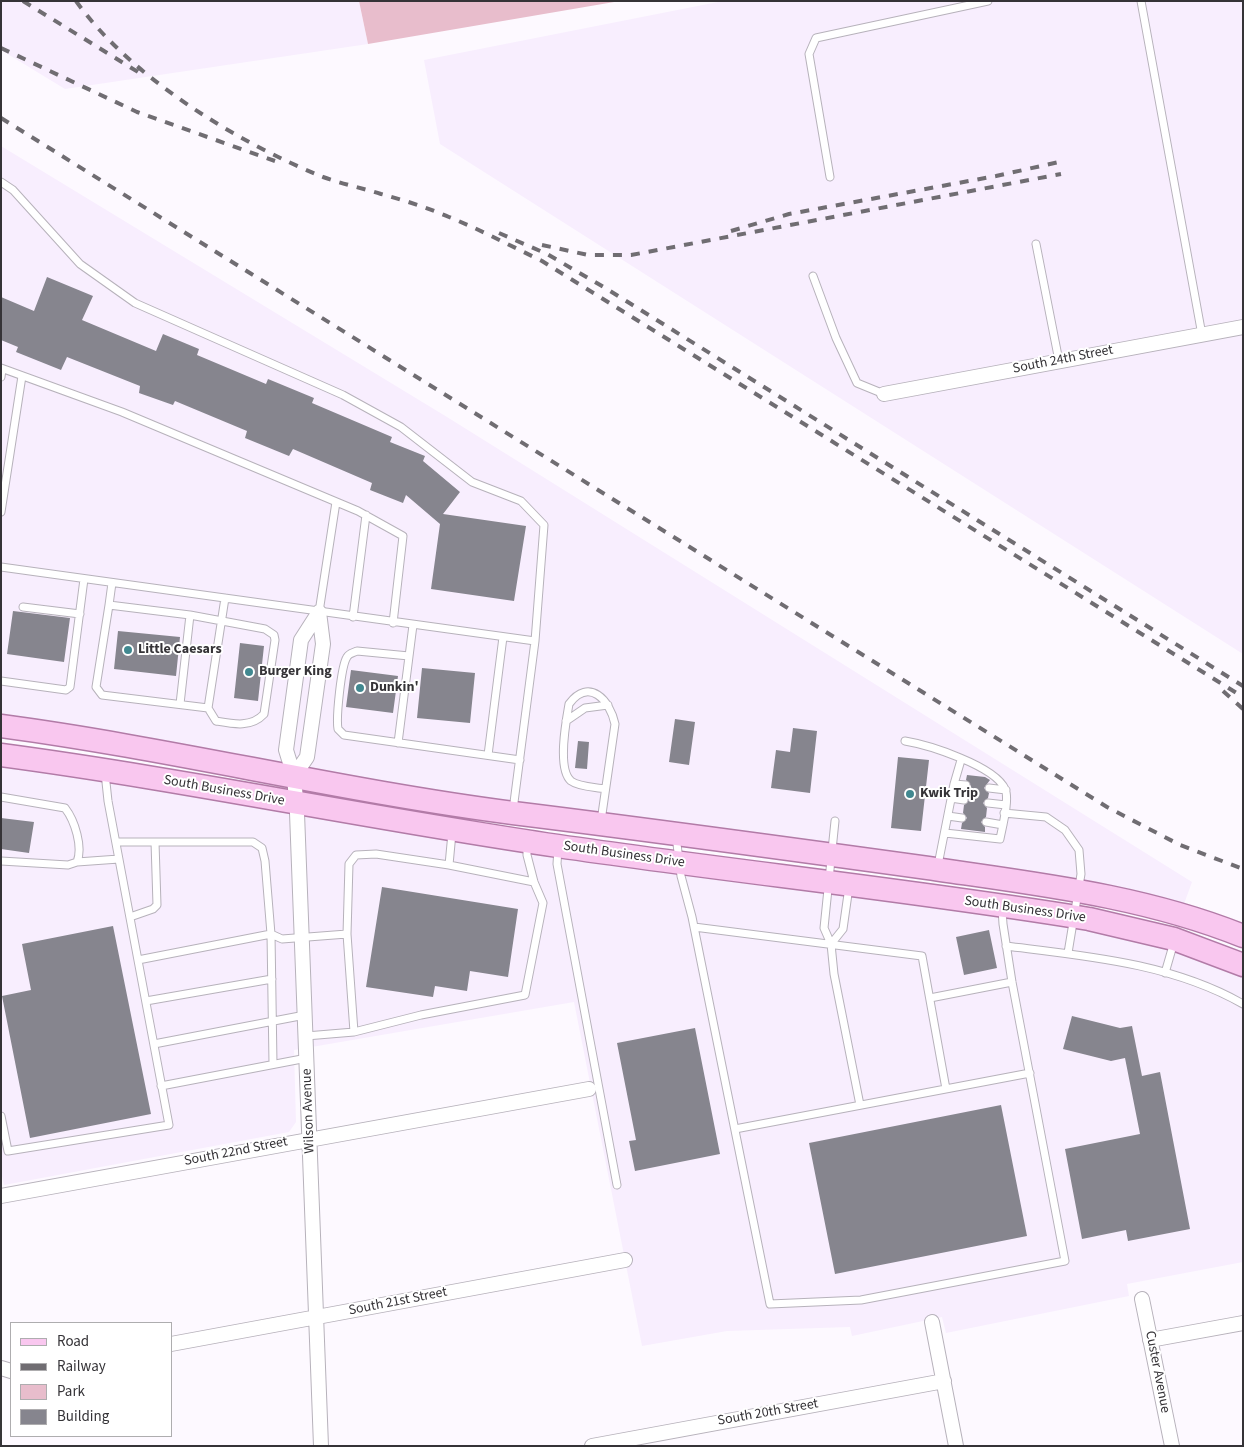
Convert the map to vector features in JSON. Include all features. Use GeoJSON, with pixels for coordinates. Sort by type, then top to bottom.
{"type":"FeatureCollection","features":[{"type":"Feature","properties":{"kind":"main road","name":"South Business Drive"},"geometry":{"type":"LineString","coordinates":[[1,726],[99,740],[450,804],[831,854],[1078,890],[1154,906],[1243,936]]}},
{"type":"Feature","properties":{"kind":"main road","name":"South Business Drive"},"geometry":{"type":"LineString","coordinates":[[1,755],[105,770],[452,830],[558,846],[1074,916],[1174,940],[1243,965]]}},
{"type":"Feature","properties":{"kind":"street","name":"South 24th Street"},"geometry":{"type":"LineString","coordinates":[[884,394],[1243,327]]}},
{"type":"Feature","properties":{"kind":"street","name":"Wilson Avenue"},"geometry":{"type":"LineString","coordinates":[[318,612],[301,640],[286,750],[294,776],[297,803],[321,1446]]}},
{"type":"Feature","properties":{"kind":"street"},"geometry":{"type":"LineString","coordinates":[[294,776],[307,757],[323,644],[318,612]]}},
{"type":"Feature","properties":{"kind":"street","name":"South 22nd Street"},"geometry":{"type":"LineString","coordinates":[[1,1196],[589,1089]]}},
{"type":"Feature","properties":{"kind":"street","name":"South 21st Street"},"geometry":{"type":"LineString","coordinates":[[172,1344],[625,1260]]}},
{"type":"Feature","properties":{"kind":"street","name":"Custer Avenue"},"geometry":{"type":"LineString","coordinates":[[1142,1299],[1172,1446]]}},
{"type":"Feature","properties":{"kind":"street"},"geometry":{"type":"LineString","coordinates":[[932,1322],[956,1446]]}},
{"type":"Feature","properties":{"kind":"street"},"geometry":{"type":"LineString","coordinates":[[1150,1340],[1243,1323]]}},
{"type":"Feature","properties":{"kind":"street","name":"South 20th Street"},"geometry":{"type":"LineString","coordinates":[[592,1446],[944,1381]]}},
{"type":"Feature","properties":{"kind":"lane"},"geometry":{"type":"LineString","coordinates":[[830,177],[809,54],[816,38],[988,1]]}},
{"type":"Feature","properties":{"kind":"lane"},"geometry":{"type":"LineString","coordinates":[[1141,1],[1202,335]]}},
{"type":"Feature","properties":{"kind":"lane"},"geometry":{"type":"LineString","coordinates":[[1,182],[13,190],[80,264],[135,302],[343,395],[402,427],[472,482],[521,501],[544,525],[535,641],[512,813]]}},
{"type":"Feature","properties":{"kind":"lane"},"geometry":{"type":"LineString","coordinates":[[1036,244],[1059,361]]}},
{"type":"Feature","properties":{"kind":"lane"},"geometry":{"type":"LineString","coordinates":[[813,276],[836,338],[857,383],[884,394]]}},
{"type":"Feature","properties":{"kind":"lane"},"geometry":{"type":"LineString","coordinates":[[2,371],[22,376],[122,412],[366,515],[402,536],[393,622]]}},
{"type":"Feature","properties":{"kind":"lane"},"geometry":{"type":"LineString","coordinates":[[1,512],[22,376]]}},
{"type":"Feature","properties":{"kind":"lane"},"geometry":{"type":"LineString","coordinates":[[318,612],[336,502]]}},
{"type":"Feature","properties":{"kind":"lane"},"geometry":{"type":"LineString","coordinates":[[353,617],[366,515]]}},
{"type":"Feature","properties":{"kind":"lane"},"geometry":{"type":"LineString","coordinates":[[1,567],[535,641]]}},
{"type":"Feature","properties":{"kind":"lane"},"geometry":{"type":"LineString","coordinates":[[1,681],[66,690],[72,682],[84,578]]}},
{"type":"Feature","properties":{"kind":"lane"},"geometry":{"type":"LineString","coordinates":[[112,582],[96,687],[98,692],[102,695],[208,708]]}},
{"type":"Feature","properties":{"kind":"lane"},"geometry":{"type":"LineString","coordinates":[[109,605],[190,615],[222,621],[265,629],[274,635],[275,640],[264,714],[259,720],[244,725],[216,721],[208,708],[222,621],[225,598]]}},
{"type":"Feature","properties":{"kind":"lane"},"geometry":{"type":"LineString","coordinates":[[23,607],[80,614]]}},
{"type":"Feature","properties":{"kind":"lane"},"geometry":{"type":"LineString","coordinates":[[180,704],[190,615]]}},
{"type":"Feature","properties":{"kind":"lane"},"geometry":{"type":"LineString","coordinates":[[398,743],[413,625]]}},
{"type":"Feature","properties":{"kind":"lane"},"geometry":{"type":"LineString","coordinates":[[488,755],[503,637]]}},
{"type":"Feature","properties":{"kind":"lane"},"geometry":{"type":"LineString","coordinates":[[409,656],[357,651],[345,659],[337,722],[338,730],[344,735],[520,760]]}},
{"type":"Feature","properties":{"kind":"lane"},"geometry":{"type":"LineString","coordinates":[[601,823],[615,724],[608,705],[598,694],[588,692],[580,694],[569,704],[566,721],[564,764],[566,775],[572,782],[605,789]]}},
{"type":"Feature","properties":{"kind":"lane"},"geometry":{"type":"LineString","coordinates":[[566,721],[585,708],[608,705]]}},
{"type":"Feature","properties":{"kind":"lane"},"geometry":{"type":"LineString","coordinates":[[905,741],[930,746],[993,774],[1006,790],[1006,805],[1000,839],[945,834]]}},
{"type":"Feature","properties":{"kind":"lane"},"geometry":{"type":"LineString","coordinates":[[937,870],[954,784],[961,760]]}},
{"type":"Feature","properties":{"kind":"lane"},"geometry":{"type":"LineString","coordinates":[[1,1116],[8,1151],[169,1125],[119,859],[105,770]]}},
{"type":"Feature","properties":{"kind":"lane"},"geometry":{"type":"LineString","coordinates":[[954,784],[966,785]]}},
{"type":"Feature","properties":{"kind":"lane"},"geometry":{"type":"LineString","coordinates":[[989,788],[1006,790]]}},
{"type":"Feature","properties":{"kind":"lane"},"geometry":{"type":"LineString","coordinates":[[1,797],[65,808],[70,815],[80,853],[77,862]]}},
{"type":"Feature","properties":{"kind":"lane"},"geometry":{"type":"LineString","coordinates":[[951,798],[964,800]]}},
{"type":"Feature","properties":{"kind":"lane"},"geometry":{"type":"LineString","coordinates":[[988,802],[1006,805]]}},
{"type":"Feature","properties":{"kind":"lane"},"geometry":{"type":"LineString","coordinates":[[1004,813],[1046,817],[1065,830],[1079,850],[1081,874],[1068,953]]}},
{"type":"Feature","properties":{"kind":"lane"},"geometry":{"type":"LineString","coordinates":[[948,816],[962,818]]}},
{"type":"Feature","properties":{"kind":"lane"},"geometry":{"type":"LineString","coordinates":[[831,944],[843,929],[838,884],[831,854],[835,821]]}},
{"type":"Feature","properties":{"kind":"lane"},"geometry":{"type":"LineString","coordinates":[[986,822],[1003,825]]}},
{"type":"Feature","properties":{"kind":"lane"},"geometry":{"type":"LineString","coordinates":[[449,865],[452,830]]}},
{"type":"Feature","properties":{"kind":"lane"},"geometry":{"type":"LineString","coordinates":[[676,833],[679,862],[694,926],[770,1304],[871,1299],[1065,1261],[1012,982],[1003,924],[1003,906]]}},
{"type":"Feature","properties":{"kind":"lane"},"geometry":{"type":"LineString","coordinates":[[306,1036],[354,1032],[421,1015],[525,995],[542,903],[527,855],[527,841]]}},
{"type":"Feature","properties":{"kind":"lane"},"geometry":{"type":"LineString","coordinates":[[116,842],[253,842],[262,848],[265,861],[271,934],[273,1064]]}},
{"type":"Feature","properties":{"kind":"lane"},"geometry":{"type":"LineString","coordinates":[[130,917],[153,909],[157,905],[155,842]]}},
{"type":"Feature","properties":{"kind":"lane"},"geometry":{"type":"LineString","coordinates":[[558,846],[556,864],[617,1185]]}},
{"type":"Feature","properties":{"kind":"lane"},"geometry":{"type":"LineString","coordinates":[[354,1032],[347,934],[350,864],[356,855],[376,854],[449,865],[534,882]]}},
{"type":"Feature","properties":{"kind":"lane"},"geometry":{"type":"LineString","coordinates":[[1,861],[68,865],[77,862],[119,859]]}},
{"type":"Feature","properties":{"kind":"lane"},"geometry":{"type":"LineString","coordinates":[[838,884],[824,928],[831,944],[834,974],[860,1105]]}},
{"type":"Feature","properties":{"kind":"lane"},"geometry":{"type":"LineString","coordinates":[[694,926],[922,956],[946,1089]]}},
{"type":"Feature","properties":{"kind":"lane"},"geometry":{"type":"LineString","coordinates":[[138,960],[271,934],[282,939],[347,934]]}},
{"type":"Feature","properties":{"kind":"lane"},"geometry":{"type":"LineString","coordinates":[[1165,973],[1174,940]]}},
{"type":"Feature","properties":{"kind":"lane"},"geometry":{"type":"LineString","coordinates":[[1006,946],[1068,953],[1120,962],[1165,973],[1243,1004]]}},
{"type":"Feature","properties":{"kind":"lane"},"geometry":{"type":"LineString","coordinates":[[146,1001],[272,980]]}},
{"type":"Feature","properties":{"kind":"lane"},"geometry":{"type":"LineString","coordinates":[[930,998],[1012,982]]}},
{"type":"Feature","properties":{"kind":"lane"},"geometry":{"type":"LineString","coordinates":[[154,1044],[305,1015]]}},
{"type":"Feature","properties":{"kind":"lane"},"geometry":{"type":"LineString","coordinates":[[162,1086],[307,1058]]}},
{"type":"Feature","properties":{"kind":"lane"},"geometry":{"type":"LineString","coordinates":[[735,1129],[1030,1073]]}},
{"type":"Feature","properties":{"kind":"shaded area"},"geometry":{"type":"Polygon","coordinates":[[[1,1],[359,1],[368,44],[65,89],[1,50],[1,1]]]}},
{"type":"Feature","properties":{"kind":"shaded area"},"geometry":{"type":"Polygon","coordinates":[[[723,1],[1243,1],[1243,654],[440,144],[424,60],[723,1]]]}},
{"type":"Feature","properties":{"kind":"shaded area"},"geometry":{"type":"Polygon","coordinates":[[[1,146],[447,417],[1192,882],[1184,904],[1124,888],[1051,876],[575,812],[1,720],[1,146]]]}},
{"type":"Feature","properties":{"kind":"shaded area"},"geometry":{"type":"Polygon","coordinates":[[[1,765],[1093,925],[1243,972],[1243,1262],[1127,1284],[1129,1296],[946,1333],[942,1317],[852,1336],[850,1327],[727,1331],[642,1346],[574,1002],[294,1050],[296,1122],[289,1132],[4,1185],[1,1172],[1,765]]]}},
{"type":"Feature","properties":{"kind":"green space"},"geometry":{"type":"Polygon","coordinates":[[[359,1],[620,1],[368,44],[359,1]]]}},
{"type":"Feature","properties":{"kind":"building"},"geometry":{"type":"Polygon","coordinates":[[[47,277],[93,296],[82,320],[156,351],[163,334],[199,349],[197,355],[266,384],[268,379],[314,398],[312,403],[392,437],[390,442],[425,456],[423,461],[460,492],[443,514],[526,526],[514,601],[431,589],[440,524],[406,495],[403,503],[370,490],[372,483],[293,449],[289,456],[245,438],[247,431],[175,401],[173,405],[139,393],[140,386],[67,357],[61,370],[16,352],[18,347],[1,340],[1,297],[34,311],[47,277]]]}},
{"type":"Feature","properties":{"kind":"building"},"geometry":{"type":"Polygon","coordinates":[[[13,611],[70,618],[64,662],[7,654],[13,611]]]}},
{"type":"Feature","properties":{"kind":"building"},"geometry":{"type":"Polygon","coordinates":[[[118,631],[180,637],[176,676],[114,669],[118,631]]]}},
{"type":"Feature","properties":{"kind":"building","name":"Burger King"},"geometry":{"type":"Polygon","coordinates":[[[240,643],[264,646],[258,701],[234,698],[240,643]]]}},
{"type":"Feature","properties":{"kind":"building"},"geometry":{"type":"Polygon","coordinates":[[[422,668],[475,673],[470,723],[417,718],[422,668]]]}},
{"type":"Feature","properties":{"kind":"building"},"geometry":{"type":"Polygon","coordinates":[[[351,670],[398,676],[393,713],[346,707],[351,670]]]}},
{"type":"Feature","properties":{"kind":"building"},"geometry":{"type":"Polygon","coordinates":[[[675,719],[695,722],[689,765],[669,762],[675,719]]]}},
{"type":"Feature","properties":{"kind":"building"},"geometry":{"type":"Polygon","coordinates":[[[793,728],[817,731],[810,793],[771,788],[776,750],[790,752],[793,728]]]}},
{"type":"Feature","properties":{"kind":"building"},"geometry":{"type":"Polygon","coordinates":[[[578,741],[589,742],[587,769],[575,768],[578,741]]]}},
{"type":"Feature","properties":{"kind":"building","name":"Kwik Trip"},"geometry":{"type":"Polygon","coordinates":[[[898,757],[929,760],[921,831],[891,828],[898,757]]]}},
{"type":"Feature","properties":{"kind":"building","name":"Kwik Trip"},"geometry":{"type":"Polygon","coordinates":[[[967,775],[985,777],[990,780],[984,788],[989,793],[988,798],[983,803],[987,808],[986,817],[981,822],[985,827],[985,832],[961,829],[962,823],[967,818],[963,813],[964,805],[969,800],[965,795],[965,790],[971,786],[966,780],[967,775]]]}},
{"type":"Feature","properties":{"kind":"building"},"geometry":{"type":"Polygon","coordinates":[[[1,818],[34,822],[29,853],[1,849],[1,818]]]}},
{"type":"Feature","properties":{"kind":"building"},"geometry":{"type":"Polygon","coordinates":[[[382,887],[518,909],[508,977],[470,971],[467,991],[435,986],[433,997],[366,987],[382,887]]]}},
{"type":"Feature","properties":{"kind":"building"},"geometry":{"type":"Polygon","coordinates":[[[113,926],[151,1114],[30,1138],[2,996],[31,990],[22,944],[113,926]]]}},
{"type":"Feature","properties":{"kind":"building"},"geometry":{"type":"Polygon","coordinates":[[[989,930],[997,968],[964,975],[956,937],[989,930]]]}},
{"type":"Feature","properties":{"kind":"building"},"geometry":{"type":"Polygon","coordinates":[[[1072,1016],[1120,1028],[1132,1026],[1142,1076],[1160,1072],[1190,1229],[1128,1241],[1126,1230],[1082,1239],[1065,1149],[1140,1134],[1125,1058],[1111,1061],[1063,1049],[1072,1016]]]}},
{"type":"Feature","properties":{"kind":"building"},"geometry":{"type":"Polygon","coordinates":[[[695,1028],[720,1154],[635,1171],[629,1141],[636,1140],[617,1043],[695,1028]]]}},
{"type":"Feature","properties":{"kind":"building"},"geometry":{"type":"Polygon","coordinates":[[[1001,1105],[1027,1236],[835,1274],[809,1143],[1001,1105]]]}},
{"type":"Feature","properties":{"kind":"railway"},"geometry":{"type":"LineString","coordinates":[[23,1],[138,72]]}},
{"type":"Feature","properties":{"kind":"railway"},"geometry":{"type":"LineString","coordinates":[[76,1],[99,29],[126,56],[188,105],[222,126],[256,146],[323,177],[433,210],[473,227],[542,261],[1243,697]]}},
{"type":"Feature","properties":{"kind":"railway"},"geometry":{"type":"LineString","coordinates":[[1,48],[137,112],[275,161]]}},
{"type":"Feature","properties":{"kind":"railway"},"geometry":{"type":"LineString","coordinates":[[1,118],[1107,807],[1180,845],[1243,869]]}},
{"type":"Feature","properties":{"kind":"railway"},"geometry":{"type":"LineString","coordinates":[[731,231],[789,214],[996,176],[1059,162]]}},
{"type":"Feature","properties":{"kind":"railway"},"geometry":{"type":"LineString","coordinates":[[542,245],[588,255],[631,255],[1061,174]]}},
{"type":"Feature","properties":{"kind":"railway"},"geometry":{"type":"LineString","coordinates":[[499,233],[547,254],[607,289],[1243,686]]}},
{"type":"Feature","properties":{"kind":"railway"},"geometry":{"type":"LineString","coordinates":[[1223,691],[1243,709]]}},
{"type":"Feature","properties":{"kind":"place","name":"Little Caesars"},"geometry":{"type":"Point","coordinates":[128,650]}},
{"type":"Feature","properties":{"kind":"place","name":"Burger King"},"geometry":{"type":"Point","coordinates":[249,672]}},
{"type":"Feature","properties":{"kind":"place","name":"Dunkin'"},"geometry":{"type":"Point","coordinates":[360,688]}},
{"type":"Feature","properties":{"kind":"place","name":"Kwik Trip"},"geometry":{"type":"Point","coordinates":[910,794]}}]}
